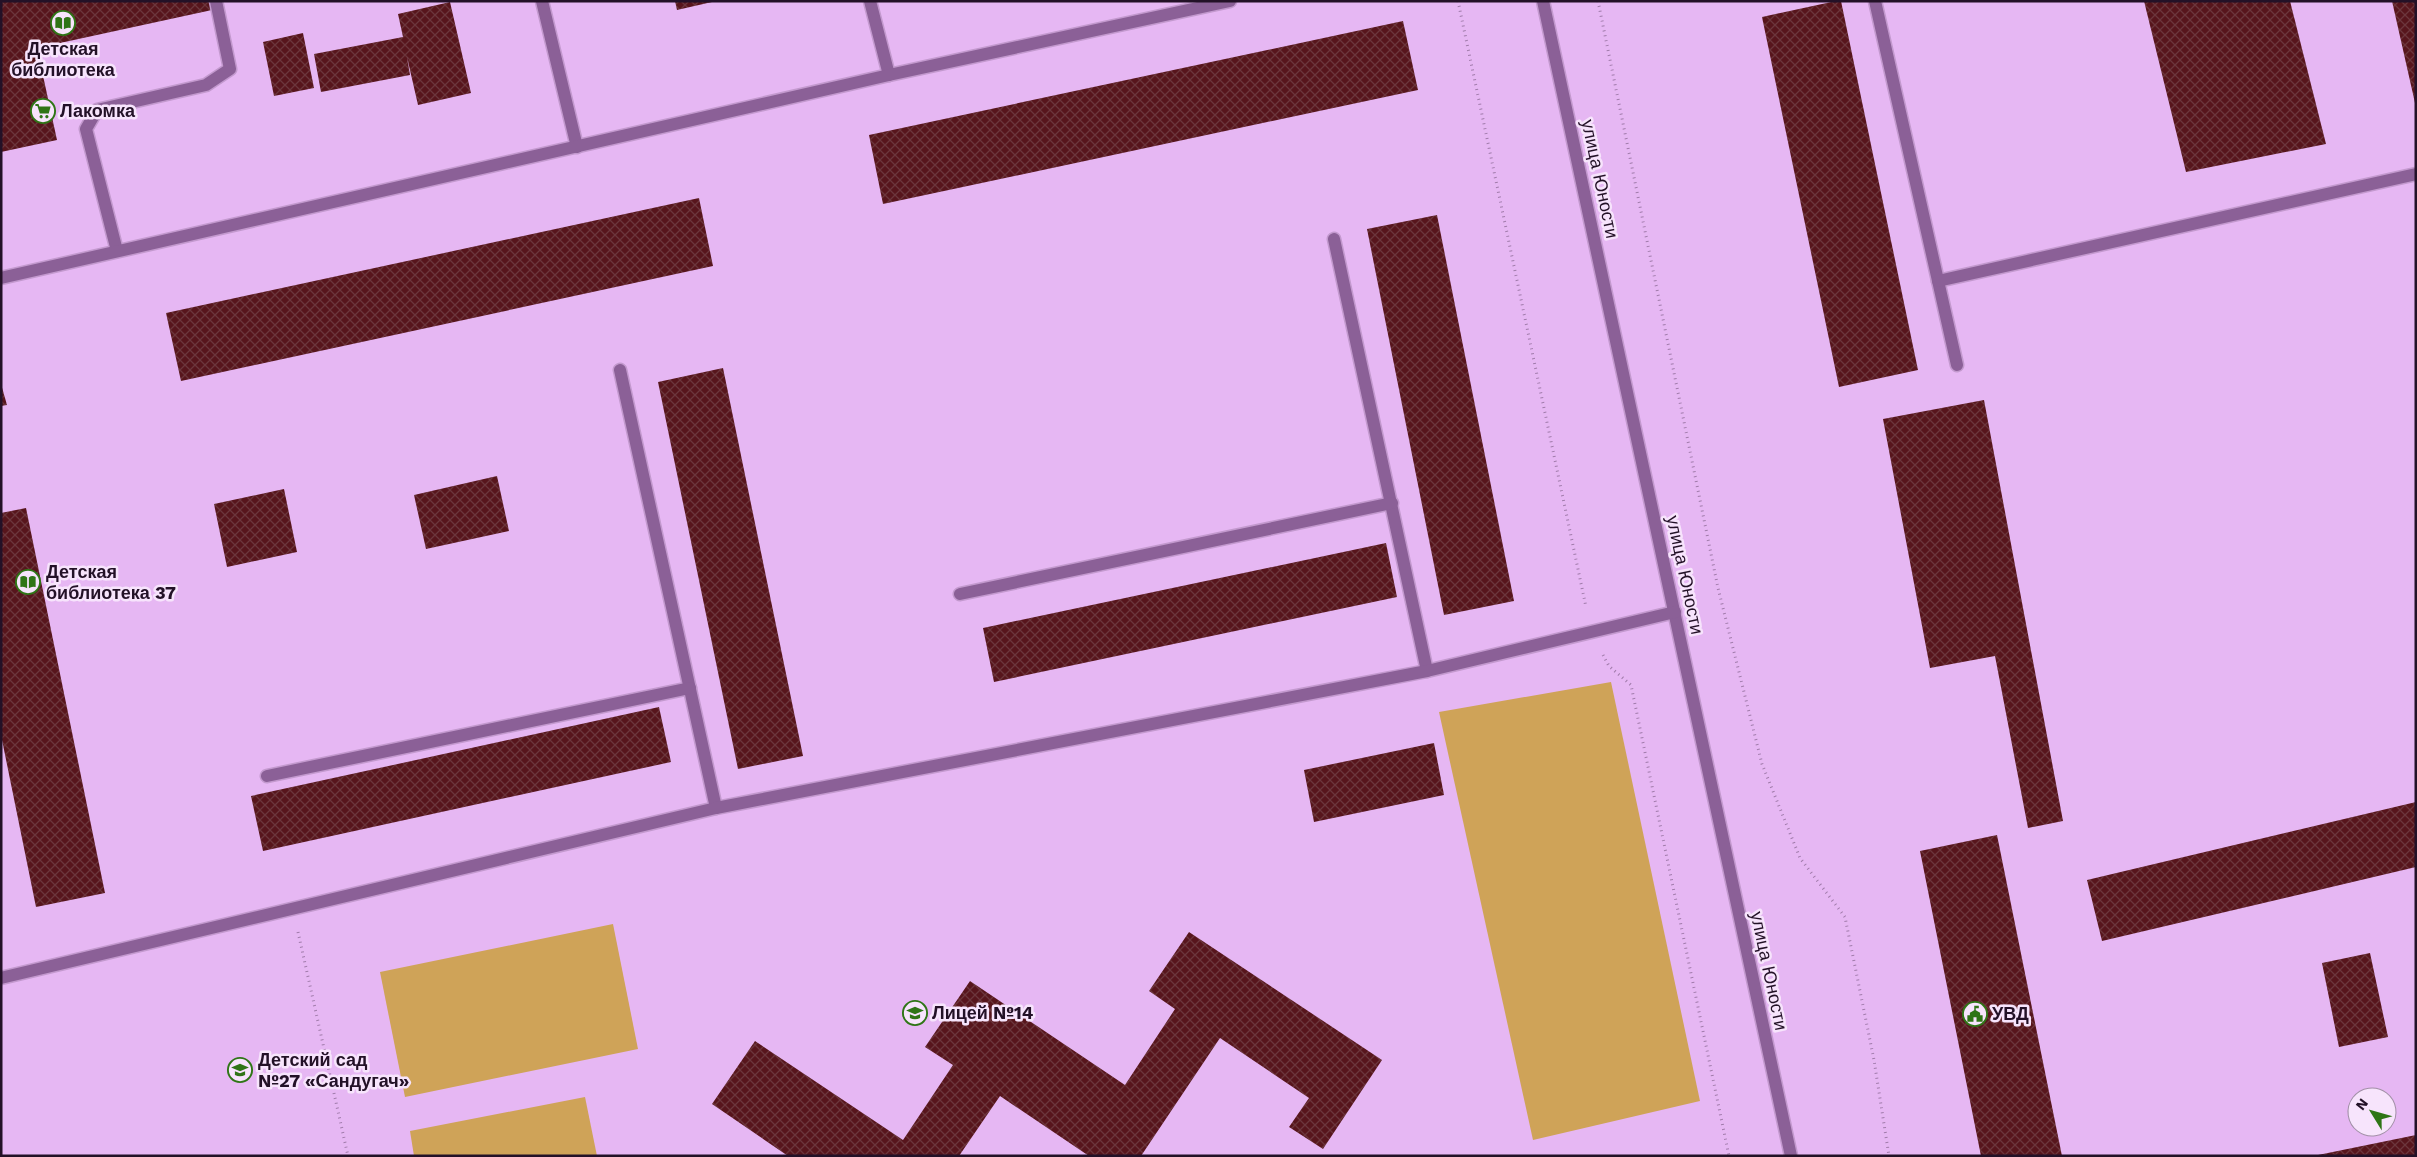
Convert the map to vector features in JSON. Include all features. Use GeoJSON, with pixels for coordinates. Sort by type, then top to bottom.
{"type":"FeatureCollection","features":[{"type":"Feature","properties":{"kind":"street"},"geometry":{"type":"LineString","coordinates":[[116,251],[86,129],[97,110],[206,85],[230,69],[216,1]]}},
{"type":"Feature","properties":{"kind":"street"},"geometry":{"type":"LineString","coordinates":[[542,1],[577,147]]}},
{"type":"Feature","properties":{"kind":"street"},"geometry":{"type":"LineString","coordinates":[[870,1],[888,75]]}},
{"type":"Feature","properties":{"kind":"street"},"geometry":{"type":"LineString","coordinates":[[1,278],[888,75],[1230,1]]}},
{"type":"Feature","properties":{"kind":"street","name":"улица Юности"},"geometry":{"type":"LineString","coordinates":[[1544,1],[1791,1156]]}},
{"type":"Feature","properties":{"kind":"street"},"geometry":{"type":"LineString","coordinates":[[1875,1],[1957,366]]}},
{"type":"Feature","properties":{"kind":"street"},"geometry":{"type":"LineString","coordinates":[[1938,281],[2416,174]]}},
{"type":"Feature","properties":{"kind":"street"},"geometry":{"type":"LineString","coordinates":[[1334,238],[1427,671]]}},
{"type":"Feature","properties":{"kind":"street"},"geometry":{"type":"LineString","coordinates":[[620,370],[716,808]]}},
{"type":"Feature","properties":{"kind":"street"},"geometry":{"type":"LineString","coordinates":[[960,594],[1392,503]]}},
{"type":"Feature","properties":{"kind":"street"},"geometry":{"type":"LineString","coordinates":[[1,978],[716,808],[1427,671],[1675,612]]}},
{"type":"Feature","properties":{"kind":"street"},"geometry":{"type":"LineString","coordinates":[[267,776],[690,688]]}},
{"type":"Feature","properties":{"kind":"path"},"geometry":{"type":"LineString","coordinates":[[1458,1],[1591,632],[1609,666],[1631,685],[1729,1156]]}},
{"type":"Feature","properties":{"kind":"path"},"geometry":{"type":"LineString","coordinates":[[1598,1],[1718,588],[1760,755],[1800,858],[1845,917],[1874,1060],[1889,1156]]}},
{"type":"Feature","properties":{"kind":"path"},"geometry":{"type":"LineString","coordinates":[[293,908],[348,1156]]}},
{"type":"Feature","properties":{"kind":"shaded area"},"geometry":{"type":"Polygon","coordinates":[[[1611,682],[1700,1101],[1533,1140],[1439,712],[1611,682]]]}},
{"type":"Feature","properties":{"kind":"shaded area"},"geometry":{"type":"Polygon","coordinates":[[[613,924],[638,1049],[405,1097],[380,972],[613,924]]]}},
{"type":"Feature","properties":{"kind":"shaded area"},"geometry":{"type":"Polygon","coordinates":[[[585,1097],[597,1156],[414,1156],[410,1131],[585,1097]]]}},
{"type":"Feature","properties":{"kind":"building"},"geometry":{"type":"Polygon","coordinates":[[[1,1],[210,1],[212,10],[37,48],[57,140],[1,152],[1,1]]]}},
{"type":"Feature","properties":{"kind":"building"},"geometry":{"type":"Polygon","coordinates":[[[675,1],[712,1],[712,2],[677,10],[675,1]]]}},
{"type":"Feature","properties":{"kind":"building"},"geometry":{"type":"Polygon","coordinates":[[[1841,1],[1918,370],[1839,387],[1762,17],[1841,1]]]}},
{"type":"Feature","properties":{"kind":"building"},"geometry":{"type":"Polygon","coordinates":[[[2144,1],[2290,1],[2326,144],[2186,172],[2144,1]]]}},
{"type":"Feature","properties":{"kind":"building"},"geometry":{"type":"Polygon","coordinates":[[[2392,1],[2416,1],[2416,103],[2415,103],[2392,1]]]}},
{"type":"Feature","properties":{"kind":"building"},"geometry":{"type":"Polygon","coordinates":[[[450,2],[471,93],[418,105],[407,57],[410,75],[321,92],[314,54],[403,37],[398,14],[450,2]]]}},
{"type":"Feature","properties":{"kind":"building"},"geometry":{"type":"Polygon","coordinates":[[[1403,21],[1418,90],[883,204],[869,135],[1403,21]]]}},
{"type":"Feature","properties":{"kind":"building"},"geometry":{"type":"Polygon","coordinates":[[[303,33],[314,88],[274,96],[263,42],[303,33]]]}},
{"type":"Feature","properties":{"kind":"building"},"geometry":{"type":"Polygon","coordinates":[[[699,198],[713,266],[181,381],[166,313],[699,198]]]}},
{"type":"Feature","properties":{"kind":"building"},"geometry":{"type":"Polygon","coordinates":[[[1437,215],[1514,601],[1444,615],[1367,229],[1437,215]]]}},
{"type":"Feature","properties":{"kind":"building"},"geometry":{"type":"Polygon","coordinates":[[[723,368],[803,756],[738,769],[658,382],[723,368]]]}},
{"type":"Feature","properties":{"kind":"building"},"geometry":{"type":"Polygon","coordinates":[[[1,384],[7,405],[1,406],[1,384]]]}},
{"type":"Feature","properties":{"kind":"building"},"geometry":{"type":"Polygon","coordinates":[[[1984,400],[2063,821],[2028,828],[1995,656],[1930,668],[1883,419],[1984,400]]]}},
{"type":"Feature","properties":{"kind":"building"},"geometry":{"type":"Polygon","coordinates":[[[497,476],[509,531],[426,549],[414,495],[497,476]]]}},
{"type":"Feature","properties":{"kind":"building"},"geometry":{"type":"Polygon","coordinates":[[[284,489],[297,552],[227,567],[214,504],[284,489]]]}},
{"type":"Feature","properties":{"kind":"building"},"geometry":{"type":"Polygon","coordinates":[[[26,508],[105,893],[36,907],[1,735],[1,513],[26,508]]]}},
{"type":"Feature","properties":{"kind":"building"},"geometry":{"type":"Polygon","coordinates":[[[1386,543],[1397,597],[994,682],[983,628],[1386,543]]]}},
{"type":"Feature","properties":{"kind":"building"},"geometry":{"type":"Polygon","coordinates":[[[659,707],[671,762],[263,851],[251,796],[659,707]]]}},
{"type":"Feature","properties":{"kind":"building"},"geometry":{"type":"Polygon","coordinates":[[[1434,743],[1444,795],[1314,822],[1304,770],[1434,743]]]}},
{"type":"Feature","properties":{"kind":"building"},"geometry":{"type":"Polygon","coordinates":[[[2416,802],[2416,867],[2102,941],[2087,880],[2416,802]]]}},
{"type":"Feature","properties":{"kind":"building"},"geometry":{"type":"Polygon","coordinates":[[[1997,835],[2062,1156],[1981,1156],[1920,851],[1997,835]]]}},
{"type":"Feature","properties":{"kind":"building"},"geometry":{"type":"Polygon","coordinates":[[[1189,932],[1382,1060],[1323,1149],[1289,1127],[1309,1098],[1220,1038],[1141,1156],[1089,1156],[1000,1096],[959,1156],[788,1156],[712,1104],[755,1041],[903,1140],[953,1065],[925,1047],[970,981],[1125,1085],[1175,1009],[1149,991],[1189,932]]]}},
{"type":"Feature","properties":{"kind":"building"},"geometry":{"type":"Polygon","coordinates":[[[2370,953],[2388,1037],[2339,1047],[2322,963],[2370,953]]]}},
{"type":"Feature","properties":{"kind":"building"},"geometry":{"type":"Polygon","coordinates":[[[2416,1135],[2416,1156],[2318,1155],[2416,1135]]]}},
{"type":"Feature","properties":{"kind":"place","name":"Детская библиотека"},"geometry":{"type":"Point","coordinates":[63,23]}},
{"type":"Feature","properties":{"kind":"place","name":"Лакомка"},"geometry":{"type":"Point","coordinates":[43,111]}},
{"type":"Feature","properties":{"kind":"place","name":"Детская библиотека 37"},"geometry":{"type":"Point","coordinates":[28,582]}},
{"type":"Feature","properties":{"kind":"place","name":"Лицей №14"},"geometry":{"type":"Point","coordinates":[915,1013]}},
{"type":"Feature","properties":{"kind":"place","name":"УВД"},"geometry":{"type":"Point","coordinates":[1975,1014]}},
{"type":"Feature","properties":{"kind":"place","name":"Детский сад №27 «Сандугач»"},"geometry":{"type":"Point","coordinates":[240,1070]}}]}
